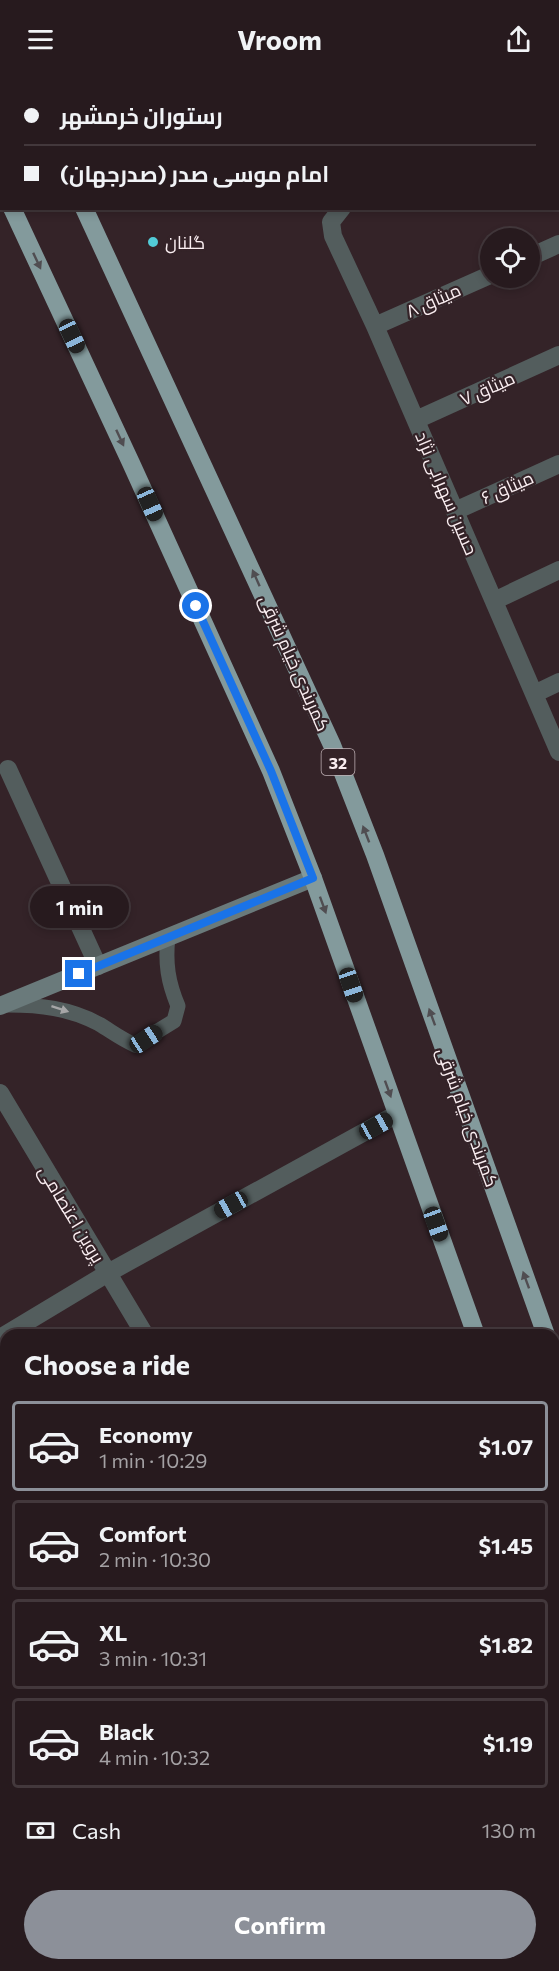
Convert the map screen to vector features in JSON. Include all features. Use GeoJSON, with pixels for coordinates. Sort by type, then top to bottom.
{"type":"FeatureCollection","features":[{"type":"Feature","properties":{"kind":"highway"},"geometry":{"type":"LineString","coordinates":[[13,210],[271,771],[313,878],[474,1329]]}},
{"type":"Feature","properties":{"kind":"highway","name":"کمربندی خیام شرقی"},"geometry":{"type":"LineString","coordinates":[[85,210],[332,745],[375,855],[544,1329]]}},
{"type":"Feature","properties":{"kind":"main road"},"geometry":{"type":"LineString","coordinates":[[1,1005],[313,878]]}},
{"type":"Feature","properties":{"kind":"street","name":"حسین سهرابی نژاد"},"geometry":{"type":"LineString","coordinates":[[340,210],[331,222],[333,236],[375,326],[559,752]]}},
{"type":"Feature","properties":{"kind":"street"},"geometry":{"type":"LineString","coordinates":[[540,253],[559,244]]}},
{"type":"Feature","properties":{"kind":"street","name":"میثاق ۸"},"geometry":{"type":"LineString","coordinates":[[375,326],[480,279]]}},
{"type":"Feature","properties":{"kind":"street","name":"میثاق ۷"},"geometry":{"type":"LineString","coordinates":[[416,420],[559,355]]}},
{"type":"Feature","properties":{"kind":"street","name":"میثاق ۶"},"geometry":{"type":"LineString","coordinates":[[455,511],[559,464]]}},
{"type":"Feature","properties":{"kind":"street"},"geometry":{"type":"LineString","coordinates":[[494,601],[559,570]]}},
{"type":"Feature","properties":{"kind":"street"},"geometry":{"type":"LineString","coordinates":[[534,694],[559,682]]}},
{"type":"Feature","properties":{"kind":"street"},"geometry":{"type":"LineString","coordinates":[[8,769],[98,966]]}},
{"type":"Feature","properties":{"kind":"street","name":"پروین اعتصامی"},"geometry":{"type":"LineString","coordinates":[[0,1093],[141,1329]]}},
{"type":"Feature","properties":{"kind":"street"},"geometry":{"type":"LineString","coordinates":[[15,1329],[108,1273],[397,1114]]}},
{"type":"Feature","properties":{"kind":"lane"},"geometry":{"type":"LineString","coordinates":[[1,1005],[52,1006],[98,1024],[117,1037],[135,1045],[174,1022],[178,1005],[169,984],[165,957],[168,937]]}},
{"type":"Feature","properties":{"kind":"place","name":"گلنان"},"geometry":{"type":"Point","coordinates":[153,242]}},
{"type":"Feature","properties":{"kind":"route"},"geometry":{"type":"LineString","coordinates":[[79,974],[313,878],[271,771],[196,606]]}}]}
